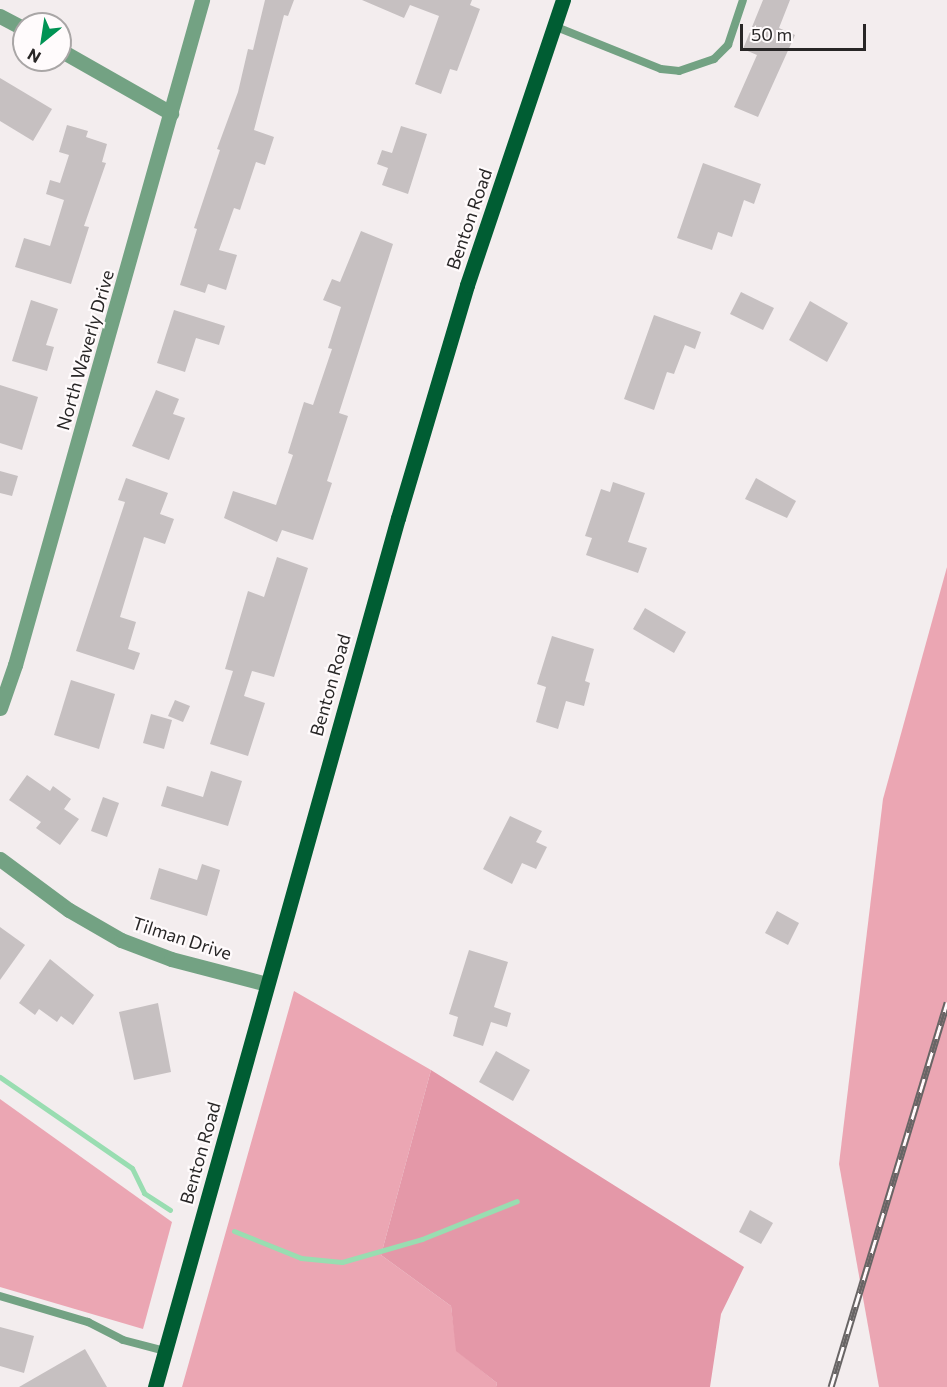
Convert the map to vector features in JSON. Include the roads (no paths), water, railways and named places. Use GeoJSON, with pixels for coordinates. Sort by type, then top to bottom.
{"type":"FeatureCollection","features":[{"type":"Feature","properties":{"kind":"main road","name":"Benton Road"},"geometry":{"type":"LineString","coordinates":[[155,1387],[267,984],[467,285],[563,0]]}},
{"type":"Feature","properties":{"kind":"street","name":"North Waverly Drive"},"geometry":{"type":"LineString","coordinates":[[0,708],[15,666],[202,0]]}},
{"type":"Feature","properties":{"kind":"street"},"geometry":{"type":"LineString","coordinates":[[72,57],[171,113]]}},
{"type":"Feature","properties":{"kind":"street","name":"Tilman Drive"},"geometry":{"type":"LineString","coordinates":[[0,860],[69,910],[121,940],[171,959],[267,984]]}},
{"type":"Feature","properties":{"kind":"lane"},"geometry":{"type":"LineString","coordinates":[[554,26],[661,69],[679,71],[714,59],[728,45],[743,0]]}},
{"type":"Feature","properties":{"kind":"lane"},"geometry":{"type":"LineString","coordinates":[[0,1296],[88,1322],[123,1340],[165,1351]]}},
{"type":"Feature","properties":{"kind":"waterway"},"geometry":{"type":"LineString","coordinates":[[0,1077],[132,1168],[144,1193],[170,1210]]}},
{"type":"Feature","properties":{"kind":"waterway"},"geometry":{"type":"LineString","coordinates":[[234,1231],[301,1258],[342,1262],[422,1239],[517,1201]]}},
{"type":"Feature","properties":{"kind":"railway"},"geometry":{"type":"LineString","coordinates":[[831,1387],[947,1002]]}}]}
